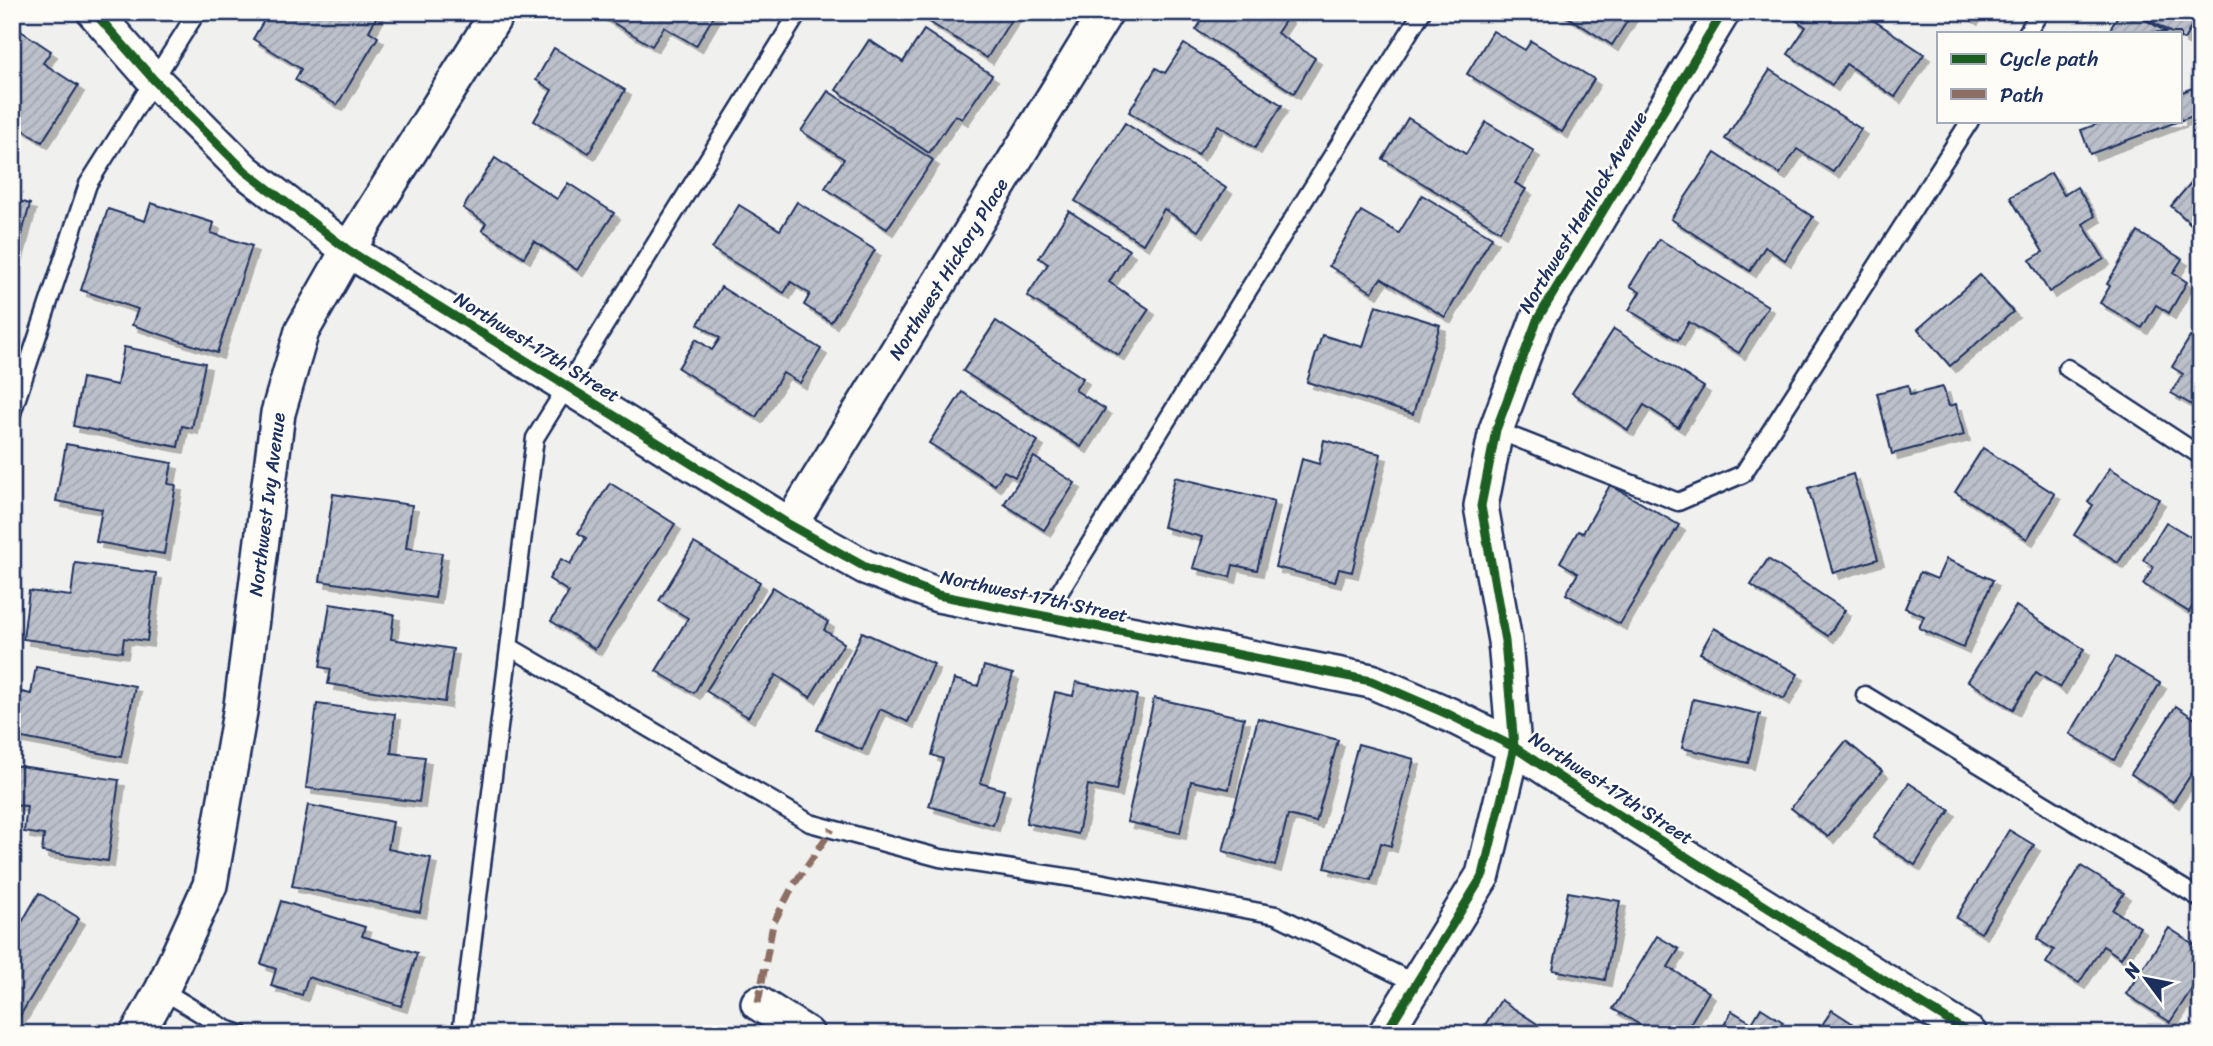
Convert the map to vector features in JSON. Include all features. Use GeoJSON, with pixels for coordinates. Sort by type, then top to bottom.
{"type":"FeatureCollection","features":[{"type":"Feature","properties":{"kind":"street","name":"Northwest 17th Street"},"geometry":{"type":"LineString","coordinates":[[94,12],[154,80],[245,171],[348,250],[790,525],[865,567],[938,595],[1371,681],[1450,715],[1514,747],[1970,1034]]}},
{"type":"Feature","properties":{"kind":"street","name":"Northwest Ivy Avenue"},"geometry":{"type":"LineString","coordinates":[[137,1034],[162,990],[209,885],[241,706],[278,413],[302,331],[348,250],[498,12]]}},
{"type":"Feature","properties":{"kind":"street","name":"Northwest Hickory Place"},"geometry":{"type":"LineString","coordinates":[[790,525],[1106,12]]}},
{"type":"Feature","properties":{"kind":"street","name":"Northwest Hemlock Avenue"},"geometry":{"type":"LineString","coordinates":[[1385,1034],[1483,875],[1514,747],[1505,641],[1480,506],[1496,430],[1537,320],[1723,12]]}},
{"type":"Feature","properties":{"kind":"street"},"geometry":{"type":"LineString","coordinates":[[758,1003],[807,1034]]}},
{"type":"Feature","properties":{"kind":"lane"},"geometry":{"type":"LineString","coordinates":[[12,413],[88,184],[197,12]]}},
{"type":"Feature","properties":{"kind":"lane"},"geometry":{"type":"LineString","coordinates":[[461,1034],[535,438],[799,12]]}},
{"type":"Feature","properties":{"kind":"lane"},"geometry":{"type":"LineString","coordinates":[[1044,617],[1422,12]]}},
{"type":"Feature","properties":{"kind":"lane"},"geometry":{"type":"LineString","coordinates":[[2028,32],[2040,12]]}},
{"type":"Feature","properties":{"kind":"lane"},"geometry":{"type":"LineString","coordinates":[[1496,430],[1678,502],[1743,474],[1969,122]]}},
{"type":"Feature","properties":{"kind":"lane"},"geometry":{"type":"LineString","coordinates":[[2067,368],[2201,456]]}},
{"type":"Feature","properties":{"kind":"lane"},"geometry":{"type":"LineString","coordinates":[[510,646],[810,823],[940,858],[1099,882],[1276,915],[1417,984]]}},
{"type":"Feature","properties":{"kind":"lane"},"geometry":{"type":"LineString","coordinates":[[1864,695],[2201,899]]}},
{"type":"Feature","properties":{"kind":"lane"},"geometry":{"type":"LineString","coordinates":[[162,990],[226,1029],[241,1034]]}},
{"type":"Feature","properties":{"kind":"building"},"geometry":{"type":"Polygon","coordinates":[[[269,12],[378,14],[369,31],[378,37],[337,105],[295,80],[301,69],[253,39],[269,12]]]}},
{"type":"Feature","properties":{"kind":"building"},"geometry":{"type":"Polygon","coordinates":[[[595,12],[716,12],[696,46],[664,27],[652,46],[595,12]]]}},
{"type":"Feature","properties":{"kind":"building"},"geometry":{"type":"Polygon","coordinates":[[[931,12],[1016,12],[987,58],[926,20],[931,12]]]}},
{"type":"Feature","properties":{"kind":"building"},"geometry":{"type":"Polygon","coordinates":[[[1196,12],[1278,12],[1287,18],[1277,33],[1315,58],[1294,93],[1196,30],[1204,17],[1196,12]]]}},
{"type":"Feature","properties":{"kind":"building"},"geometry":{"type":"Polygon","coordinates":[[[1560,12],[1633,12],[1612,45],[1560,12]]]}},
{"type":"Feature","properties":{"kind":"building"},"geometry":{"type":"Polygon","coordinates":[[[1798,12],[1861,12],[1924,54],[1895,97],[1846,64],[1832,85],[1788,54],[1806,27],[1794,19],[1798,12]]]}},
{"type":"Feature","properties":{"kind":"building"},"geometry":{"type":"Polygon","coordinates":[[[1961,12],[1977,12],[1972,19],[1961,12]]]}},
{"type":"Feature","properties":{"kind":"building"},"geometry":{"type":"Polygon","coordinates":[[[2120,12],[2132,12],[2166,32],[2109,32],[2120,12]]]}},
{"type":"Feature","properties":{"kind":"building"},"geometry":{"type":"Polygon","coordinates":[[[2149,12],[2199,12],[2184,40],[2182,32],[2170,32],[2146,18],[2149,12]]]}},
{"type":"Feature","properties":{"kind":"building"},"geometry":{"type":"Polygon","coordinates":[[[12,25],[51,51],[43,63],[78,86],[42,142],[12,122],[12,103],[15,99],[12,97],[12,25]]]}},
{"type":"Feature","properties":{"kind":"building"},"geometry":{"type":"Polygon","coordinates":[[[924,30],[992,75],[962,119],[955,115],[929,153],[836,90],[869,40],[903,62],[924,30]]]}},
{"type":"Feature","properties":{"kind":"building"},"geometry":{"type":"Polygon","coordinates":[[[1493,31],[1525,50],[1531,41],[1594,79],[1562,132],[1467,74],[1493,31]]]}},
{"type":"Feature","properties":{"kind":"building"},"geometry":{"type":"Polygon","coordinates":[[[1184,44],[1282,105],[1255,148],[1218,125],[1198,155],[1129,112],[1156,68],[1165,73],[1184,44]]]}},
{"type":"Feature","properties":{"kind":"building"},"geometry":{"type":"Polygon","coordinates":[[[554,48],[625,90],[589,153],[534,121],[552,90],[536,80],[554,48]]]}},
{"type":"Feature","properties":{"kind":"building"},"geometry":{"type":"Polygon","coordinates":[[[1770,70],[1861,129],[1833,172],[1797,149],[1780,174],[1725,139],[1770,70]]]}},
{"type":"Feature","properties":{"kind":"building"},"geometry":{"type":"Polygon","coordinates":[[[2192,88],[2201,113],[2182,120],[2182,92],[2192,88]]]}},
{"type":"Feature","properties":{"kind":"building"},"geometry":{"type":"Polygon","coordinates":[[[828,91],[933,160],[887,229],[825,188],[844,159],[801,131],[828,91]]]}},
{"type":"Feature","properties":{"kind":"building"},"geometry":{"type":"Polygon","coordinates":[[[1408,118],[1466,154],[1486,122],[1534,151],[1515,183],[1526,189],[1500,231],[1383,159],[1408,118]]]}},
{"type":"Feature","properties":{"kind":"building"},"geometry":{"type":"Polygon","coordinates":[[[2102,122],[2176,122],[2090,154],[2081,130],[2102,122]]]}},
{"type":"Feature","properties":{"kind":"building"},"geometry":{"type":"Polygon","coordinates":[[[1125,123],[1226,188],[1198,231],[1164,209],[1143,244],[1075,201],[1125,123]]]}},
{"type":"Feature","properties":{"kind":"building"},"geometry":{"type":"Polygon","coordinates":[[[1715,153],[1813,217],[1785,260],[1765,247],[1750,271],[1671,219],[1715,153]]]}},
{"type":"Feature","properties":{"kind":"building"},"geometry":{"type":"Polygon","coordinates":[[[495,158],[557,199],[568,183],[614,213],[577,270],[534,241],[524,257],[482,230],[486,223],[463,208],[495,158]]]}},
{"type":"Feature","properties":{"kind":"building"},"geometry":{"type":"Polygon","coordinates":[[[2201,171],[2201,211],[2190,223],[2171,206],[2201,171]]]}},
{"type":"Feature","properties":{"kind":"building"},"geometry":{"type":"Polygon","coordinates":[[[2051,173],[2064,195],[2077,187],[2095,216],[2083,224],[2104,259],[2049,292],[2030,260],[2043,252],[2010,197],[2051,173]]]}},
{"type":"Feature","properties":{"kind":"building"},"geometry":{"type":"Polygon","coordinates":[[[1422,195],[1492,237],[1445,317],[1381,278],[1372,292],[1329,266],[1361,211],[1399,233],[1422,195]]]}},
{"type":"Feature","properties":{"kind":"building"},"geometry":{"type":"Polygon","coordinates":[[[12,199],[30,204],[14,264],[12,264],[12,199]]]}},
{"type":"Feature","properties":{"kind":"building"},"geometry":{"type":"Polygon","coordinates":[[[797,202],[875,250],[831,322],[804,305],[810,294],[791,282],[784,293],[712,249],[739,205],[780,230],[797,202]]]}},
{"type":"Feature","properties":{"kind":"building"},"geometry":{"type":"Polygon","coordinates":[[[151,203],[214,223],[211,233],[252,246],[217,353],[132,325],[138,309],[81,290],[108,209],[145,221],[151,203]]]}},
{"type":"Feature","properties":{"kind":"building"},"geometry":{"type":"Polygon","coordinates":[[[1069,211],[1129,250],[1109,282],[1149,309],[1119,355],[1027,296],[1048,264],[1039,258],[1069,211]]]}},
{"type":"Feature","properties":{"kind":"building"},"geometry":{"type":"Polygon","coordinates":[[[2138,232],[2182,259],[2173,273],[2187,282],[2169,313],[2156,305],[2142,328],[2100,303],[2110,286],[2107,284],[2138,232]]]}},
{"type":"Feature","properties":{"kind":"building"},"geometry":{"type":"Polygon","coordinates":[[[1659,239],[1768,306],[1739,353],[1689,322],[1678,340],[1629,310],[1640,292],[1630,286],[1659,239]]]}},
{"type":"Feature","properties":{"kind":"building"},"geometry":{"type":"Polygon","coordinates":[[[1980,275],[2013,312],[1950,366],[1918,329],[1980,275]]]}},
{"type":"Feature","properties":{"kind":"building"},"geometry":{"type":"Polygon","coordinates":[[[721,287],[821,349],[800,383],[783,373],[756,417],[678,368],[696,339],[712,350],[720,338],[698,324],[721,287]]]}},
{"type":"Feature","properties":{"kind":"building"},"geometry":{"type":"Polygon","coordinates":[[[1376,305],[1440,325],[1413,414],[1307,382],[1322,335],[1363,347],[1376,305]]]}},
{"type":"Feature","properties":{"kind":"building"},"geometry":{"type":"Polygon","coordinates":[[[996,321],[1083,378],[1075,390],[1105,409],[1081,447],[963,371],[996,321]]]}},
{"type":"Feature","properties":{"kind":"building"},"geometry":{"type":"Polygon","coordinates":[[[1614,329],[1704,387],[1678,427],[1644,405],[1628,430],[1572,393],[1614,329]]]}},
{"type":"Feature","properties":{"kind":"building"},"geometry":{"type":"Polygon","coordinates":[[[2190,337],[2201,343],[2201,410],[2171,393],[2183,374],[2172,367],[2190,337]]]}},
{"type":"Feature","properties":{"kind":"building"},"geometry":{"type":"Polygon","coordinates":[[[124,347],[205,363],[192,428],[182,426],[178,447],[73,426],[82,378],[117,385],[124,347]]]}},
{"type":"Feature","properties":{"kind":"building"},"geometry":{"type":"Polygon","coordinates":[[[1908,385],[1910,395],[1943,387],[1949,406],[1956,404],[1964,435],[1892,454],[1877,393],[1908,385]]]}},
{"type":"Feature","properties":{"kind":"building"},"geometry":{"type":"Polygon","coordinates":[[[962,392],[1038,441],[1015,477],[1004,471],[995,485],[929,443],[962,392]]]}},
{"type":"Feature","properties":{"kind":"building"},"geometry":{"type":"Polygon","coordinates":[[[1324,440],[1381,454],[1352,572],[1339,569],[1335,582],[1275,567],[1302,459],[1319,464],[1324,440]]]}},
{"type":"Feature","properties":{"kind":"building"},"geometry":{"type":"Polygon","coordinates":[[[66,444],[172,463],[168,484],[176,485],[164,554],[96,542],[102,509],[56,501],[66,444]]]}},
{"type":"Feature","properties":{"kind":"building"},"geometry":{"type":"Polygon","coordinates":[[[1983,448],[2055,494],[2027,539],[1955,492],[1983,448]]]}},
{"type":"Feature","properties":{"kind":"building"},"geometry":{"type":"Polygon","coordinates":[[[1034,457],[1075,483],[1044,530],[1004,504],[1034,457]]]}},
{"type":"Feature","properties":{"kind":"building"},"geometry":{"type":"Polygon","coordinates":[[[2110,468],[2159,499],[2118,563],[2074,535],[2093,505],[2088,502],[2110,468]]]}},
{"type":"Feature","properties":{"kind":"building"},"geometry":{"type":"Polygon","coordinates":[[[1853,474],[1878,559],[1833,573],[1808,488],[1853,474]]]}},
{"type":"Feature","properties":{"kind":"building"},"geometry":{"type":"Polygon","coordinates":[[[1175,477],[1274,501],[1257,570],[1233,565],[1230,577],[1193,568],[1202,537],[1163,527],[1175,477]]]}},
{"type":"Feature","properties":{"kind":"building"},"geometry":{"type":"Polygon","coordinates":[[[610,483],[675,524],[595,649],[551,621],[569,592],[549,579],[561,559],[570,564],[586,538],[578,533],[610,483]]]}},
{"type":"Feature","properties":{"kind":"building"},"geometry":{"type":"Polygon","coordinates":[[[1610,485],[1679,525],[1620,624],[1566,594],[1578,573],[1560,562],[1578,531],[1583,533],[1610,485]]]}},
{"type":"Feature","properties":{"kind":"building"},"geometry":{"type":"Polygon","coordinates":[[[333,494],[412,505],[406,548],[442,553],[435,598],[320,581],[333,494]]]}},
{"type":"Feature","properties":{"kind":"building"},"geometry":{"type":"Polygon","coordinates":[[[2166,522],[2201,543],[2201,592],[2189,612],[2143,584],[2154,567],[2143,560],[2166,522]]]}},
{"type":"Feature","properties":{"kind":"building"},"geometry":{"type":"Polygon","coordinates":[[[694,543],[760,582],[694,693],[656,671],[688,618],[659,601],[694,543]]]}},
{"type":"Feature","properties":{"kind":"building"},"geometry":{"type":"Polygon","coordinates":[[[1768,559],[1845,610],[1828,636],[1751,585],[1768,559]]]}},
{"type":"Feature","properties":{"kind":"building"},"geometry":{"type":"Polygon","coordinates":[[[1946,559],[1993,580],[1963,648],[1919,628],[1924,616],[1905,608],[1920,572],[1937,579],[1946,559]]]}},
{"type":"Feature","properties":{"kind":"building"},"geometry":{"type":"Polygon","coordinates":[[[75,563],[156,573],[147,641],[124,638],[122,652],[23,639],[29,591],[71,596],[75,563]]]}},
{"type":"Feature","properties":{"kind":"building"},"geometry":{"type":"Polygon","coordinates":[[[773,587],[828,622],[824,630],[844,643],[810,697],[776,675],[748,717],[706,691],[773,587]]]}},
{"type":"Feature","properties":{"kind":"building"},"geometry":{"type":"Polygon","coordinates":[[[330,604],[394,614],[391,639],[453,649],[445,702],[328,684],[331,669],[320,667],[330,604]]]}},
{"type":"Feature","properties":{"kind":"building"},"geometry":{"type":"Polygon","coordinates":[[[2016,606],[2084,649],[2060,688],[2036,672],[2013,709],[1968,681],[2016,606]]]}},
{"type":"Feature","properties":{"kind":"building"},"geometry":{"type":"Polygon","coordinates":[[[1714,628],[1798,674],[1784,699],[1700,653],[1714,628]]]}},
{"type":"Feature","properties":{"kind":"building"},"geometry":{"type":"Polygon","coordinates":[[[862,632],[934,664],[908,722],[880,709],[862,750],[817,730],[862,632]]]}},
{"type":"Feature","properties":{"kind":"building"},"geometry":{"type":"Polygon","coordinates":[[[2116,657],[2160,683],[2114,760],[2070,734],[2116,657]]]}},
{"type":"Feature","properties":{"kind":"building"},"geometry":{"type":"Polygon","coordinates":[[[984,666],[1013,674],[980,783],[1004,790],[993,825],[929,806],[943,759],[932,755],[954,679],[978,686],[984,666]]]}},
{"type":"Feature","properties":{"kind":"building"},"geometry":{"type":"Polygon","coordinates":[[[36,667],[135,686],[121,757],[12,736],[12,690],[31,694],[36,667]]]}},
{"type":"Feature","properties":{"kind":"building"},"geometry":{"type":"Polygon","coordinates":[[[1076,682],[1137,695],[1116,791],[1088,785],[1078,834],[1026,823],[1055,692],[1073,696],[1076,682]]]}},
{"type":"Feature","properties":{"kind":"building"},"geometry":{"type":"Polygon","coordinates":[[[1154,698],[1244,718],[1229,789],[1191,781],[1180,833],[1127,822],[1154,698]]]}},
{"type":"Feature","properties":{"kind":"building"},"geometry":{"type":"Polygon","coordinates":[[[1693,699],[1760,714],[1748,763],[1682,748],[1693,699]]]}},
{"type":"Feature","properties":{"kind":"building"},"geometry":{"type":"Polygon","coordinates":[[[317,704],[395,714],[391,753],[425,757],[419,802],[306,788],[317,704]]]}},
{"type":"Feature","properties":{"kind":"building"},"geometry":{"type":"Polygon","coordinates":[[[2176,706],[2201,723],[2201,759],[2173,802],[2131,774],[2176,706]]]}},
{"type":"Feature","properties":{"kind":"building"},"geometry":{"type":"Polygon","coordinates":[[[1258,718],[1338,740],[1316,822],[1288,815],[1275,866],[1223,851],[1258,718]]]}},
{"type":"Feature","properties":{"kind":"building"},"geometry":{"type":"Polygon","coordinates":[[[1846,741],[1882,771],[1828,837],[1791,808],[1846,741]]]}},
{"type":"Feature","properties":{"kind":"building"},"geometry":{"type":"Polygon","coordinates":[[[1358,744],[1414,759],[1391,846],[1381,843],[1371,880],[1325,868],[1358,744]]]}},
{"type":"Feature","properties":{"kind":"building"},"geometry":{"type":"Polygon","coordinates":[[[12,765],[119,780],[108,861],[42,852],[44,835],[24,832],[27,806],[12,805],[12,765]]]}},
{"type":"Feature","properties":{"kind":"building"},"geometry":{"type":"Polygon","coordinates":[[[1909,783],[1950,810],[1915,865],[1873,838],[1909,783]]]}},
{"type":"Feature","properties":{"kind":"building"},"geometry":{"type":"Polygon","coordinates":[[[308,805],[393,822],[388,849],[431,858],[420,912],[292,886],[308,805]]]}},
{"type":"Feature","properties":{"kind":"building"},"geometry":{"type":"Polygon","coordinates":[[[2009,830],[2034,845],[1981,933],[1956,918],[2009,830]]]}},
{"type":"Feature","properties":{"kind":"building"},"geometry":{"type":"Polygon","coordinates":[[[2081,866],[2124,893],[2113,910],[2140,927],[2121,958],[2103,946],[2079,983],[2046,963],[2054,950],[2037,939],[2081,866]]]}},
{"type":"Feature","properties":{"kind":"building"},"geometry":{"type":"Polygon","coordinates":[[[1568,892],[1620,901],[1605,980],[1553,970],[1568,892]]]}},
{"type":"Feature","properties":{"kind":"building"},"geometry":{"type":"Polygon","coordinates":[[[39,893],[79,918],[15,1024],[12,1023],[12,939],[39,893]]]}},
{"type":"Feature","properties":{"kind":"building"},"geometry":{"type":"Polygon","coordinates":[[[281,901],[365,927],[362,936],[417,953],[401,1006],[308,977],[302,995],[271,986],[276,969],[261,964],[281,901]]]}},
{"type":"Feature","properties":{"kind":"building"},"geometry":{"type":"Polygon","coordinates":[[[2169,928],[2201,949],[2201,975],[2170,1022],[2126,994],[2169,928]]]}},
{"type":"Feature","properties":{"kind":"building"},"geometry":{"type":"Polygon","coordinates":[[[1657,936],[1679,949],[1668,967],[1709,992],[1684,1034],[1637,1034],[1642,1026],[1613,1009],[1657,936]]]}},
{"type":"Feature","properties":{"kind":"building"},"geometry":{"type":"Polygon","coordinates":[[[1501,1000],[1545,1029],[1542,1034],[1479,1034],[1501,1000]]]}},
{"type":"Feature","properties":{"kind":"building"},"geometry":{"type":"Polygon","coordinates":[[[1761,1008],[1783,1022],[1776,1034],[1719,1034],[1732,1011],[1752,1023],[1761,1008]]]}},
{"type":"Feature","properties":{"kind":"building"},"geometry":{"type":"Polygon","coordinates":[[[1832,1010],[1852,1023],[1845,1034],[1816,1034],[1832,1010]]]}},
{"type":"Feature","properties":{"kind":"marked path"},"geometry":{"type":"LineString","coordinates":[[758,1003],[773,924],[793,886],[832,829]]}},
{"type":"Feature","properties":{"kind":"cycle path"},"geometry":{"type":"LineString","coordinates":[[94,12],[154,80],[245,171],[348,250],[790,525],[865,567],[938,595],[1371,681],[1450,715],[1514,747],[1970,1034]]}},
{"type":"Feature","properties":{"kind":"cycle path"},"geometry":{"type":"LineString","coordinates":[[1385,1034],[1483,875],[1514,747],[1505,641],[1481,506],[1496,430],[1537,320],[1723,12]]}}]}
